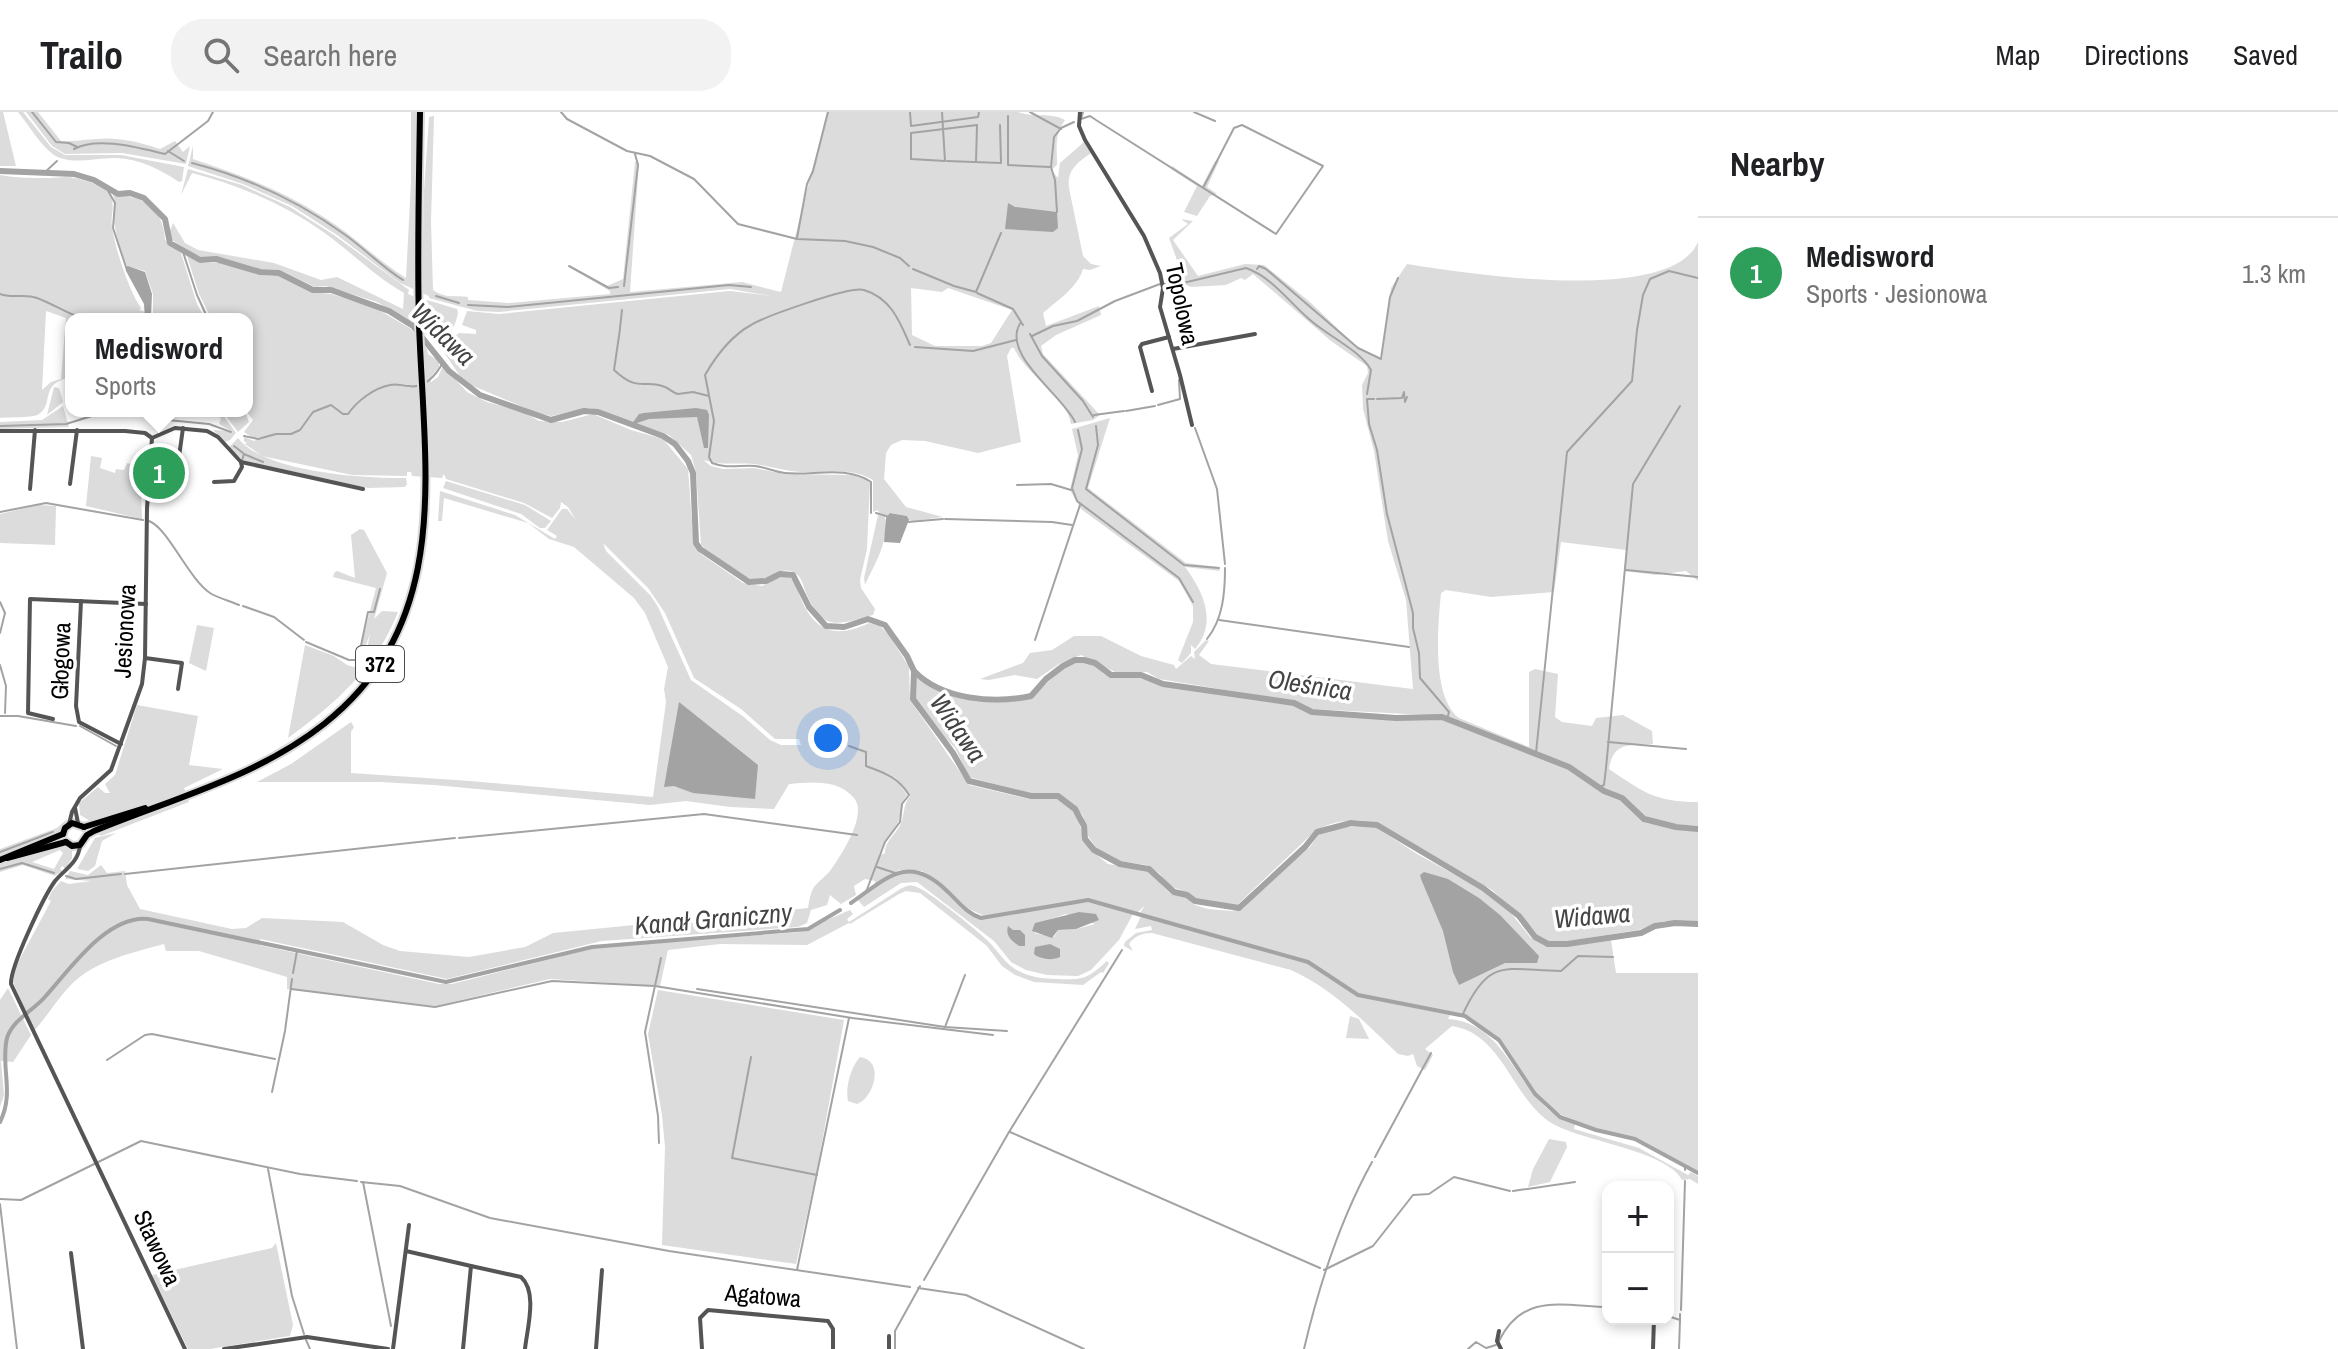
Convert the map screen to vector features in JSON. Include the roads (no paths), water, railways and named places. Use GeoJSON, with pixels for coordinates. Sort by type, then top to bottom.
{"type":"FeatureCollection","features":[{"type":"Feature","properties":{"kind":"main road","name":"372"},"geometry":{"type":"LineString","coordinates":[[87,835],[263,763],[321,726],[363,687],[390,649],[415,589],[423,550],[425,491],[418,286],[420,112]]}},
{"type":"Feature","properties":{"kind":"main road","name":"372"},"geometry":{"type":"LineString","coordinates":[[69,824],[81,825],[153,807]]}},
{"type":"Feature","properties":{"kind":"main road"},"geometry":{"type":"LineString","coordinates":[[2,859],[63,834],[69,824]]}},
{"type":"Feature","properties":{"kind":"main road"},"geometry":{"type":"LineString","coordinates":[[2,859],[73,844],[87,835],[81,825]]}},
{"type":"Feature","properties":{"kind":"main road"},"geometry":{"type":"LineString","coordinates":[[63,834],[73,844]]}},
{"type":"Feature","properties":{"kind":"street","name":"Topolowa"},"geometry":{"type":"LineString","coordinates":[[1080,112],[1079,126],[1085,140],[1144,236],[1163,283],[1159,304],[1192,425]]}},
{"type":"Feature","properties":{"kind":"street"},"geometry":{"type":"LineString","coordinates":[[1173,349],[1255,334]]}},
{"type":"Feature","properties":{"kind":"street"},"geometry":{"type":"LineString","coordinates":[[1152,391],[1140,347],[1169,337]]}},
{"type":"Feature","properties":{"kind":"street"},"geometry":{"type":"LineString","coordinates":[[177,471],[183,428]]}},
{"type":"Feature","properties":{"kind":"street"},"geometry":{"type":"LineString","coordinates":[[0,431],[141,432],[152,438],[168,429],[183,428],[212,433],[241,462],[363,489]]}},
{"type":"Feature","properties":{"kind":"street"},"geometry":{"type":"LineString","coordinates":[[30,489],[35,430]]}},
{"type":"Feature","properties":{"kind":"street"},"geometry":{"type":"LineString","coordinates":[[70,484],[77,430]]}},
{"type":"Feature","properties":{"kind":"street","name":"Jesionowa"},"geometry":{"type":"LineString","coordinates":[[69,824],[82,795],[106,776],[139,693],[145,658],[147,508],[152,438]]}},
{"type":"Feature","properties":{"kind":"street"},"geometry":{"type":"LineString","coordinates":[[214,482],[234,481],[242,467],[241,462]]}},
{"type":"Feature","properties":{"kind":"street"},"geometry":{"type":"LineString","coordinates":[[53,719],[28,713],[30,599],[146,604]]}},
{"type":"Feature","properties":{"kind":"street","name":"Głogowa"},"geometry":{"type":"LineString","coordinates":[[81,601],[76,706],[79,722],[121,744]]}},
{"type":"Feature","properties":{"kind":"street"},"geometry":{"type":"LineString","coordinates":[[145,658],[182,663],[178,689]]}},
{"type":"Feature","properties":{"kind":"street"},"geometry":{"type":"LineString","coordinates":[[75,805],[81,825]]}},
{"type":"Feature","properties":{"kind":"street","name":"Stawowa"},"geometry":{"type":"LineString","coordinates":[[73,844],[74,861],[53,884],[13,968],[11,984],[185,1349]]}},
{"type":"Feature","properties":{"kind":"street"},"geometry":{"type":"LineString","coordinates":[[224,1349],[307,1337],[390,1349],[409,1225]]}},
{"type":"Feature","properties":{"kind":"street"},"geometry":{"type":"LineString","coordinates":[[406,1251],[521,1277],[527,1282],[530,1294],[525,1349]]}},
{"type":"Feature","properties":{"kind":"street"},"geometry":{"type":"LineString","coordinates":[[71,1253],[83,1349]]}},
{"type":"Feature","properties":{"kind":"street"},"geometry":{"type":"LineString","coordinates":[[463,1349],[471,1266]]}},
{"type":"Feature","properties":{"kind":"street"},"geometry":{"type":"LineString","coordinates":[[596,1349],[602,1270]]}},
{"type":"Feature","properties":{"kind":"street","name":"Agatowa"},"geometry":{"type":"LineString","coordinates":[[702,1349],[700,1318],[708,1310],[828,1321],[833,1329],[833,1349]]}},
{"type":"Feature","properties":{"kind":"street"},"geometry":{"type":"LineString","coordinates":[[1653,1349],[1654,1325]]}},
{"type":"Feature","properties":{"kind":"street"},"geometry":{"type":"LineString","coordinates":[[1499,1331],[1497,1341],[1501,1349]]}},
{"type":"Feature","properties":{"kind":"street"},"geometry":{"type":"LineString","coordinates":[[889,1336],[889,1349]]}},
{"type":"Feature","properties":{"kind":"waterway"},"geometry":{"type":"LineString","coordinates":[[32,112],[56,142],[77,147]]}},
{"type":"Feature","properties":{"kind":"waterway"},"geometry":{"type":"LineString","coordinates":[[74,149],[106,143],[165,154],[208,121],[213,112]]}},
{"type":"Feature","properties":{"kind":"waterway"},"geometry":{"type":"LineString","coordinates":[[561,112],[567,119],[627,151],[650,156],[694,179],[738,224],[797,239],[845,241],[873,247],[900,258],[909,266]]}},
{"type":"Feature","properties":{"kind":"waterway"},"geometry":{"type":"LineString","coordinates":[[797,238],[807,184],[828,112]]}},
{"type":"Feature","properties":{"kind":"waterway"},"geometry":{"type":"LineString","coordinates":[[910,112],[911,126],[978,117],[979,112]]}},
{"type":"Feature","properties":{"kind":"waterway"},"geometry":{"type":"LineString","coordinates":[[942,112],[945,161],[911,159],[911,133],[977,125],[976,162]]}},
{"type":"Feature","properties":{"kind":"waterway"},"geometry":{"type":"LineString","coordinates":[[1030,112],[1061,129]]}},
{"type":"Feature","properties":{"kind":"waterway"},"geometry":{"type":"LineString","coordinates":[[1083,112],[1081,119],[1090,116],[1096,120],[1276,234],[1323,166],[1242,125],[1234,128],[1203,188]]}},
{"type":"Feature","properties":{"kind":"waterway"},"geometry":{"type":"LineString","coordinates":[[1194,112],[1215,121]]}},
{"type":"Feature","properties":{"kind":"waterway"},"geometry":{"type":"LineString","coordinates":[[1008,116],[1008,165],[1050,167]]}},
{"type":"Feature","properties":{"kind":"waterway"},"geometry":{"type":"LineString","coordinates":[[1057,212],[1051,167],[1054,137],[1061,128],[1074,122]]}},
{"type":"Feature","properties":{"kind":"waterway"},"geometry":{"type":"LineString","coordinates":[[947,161],[1001,163],[1000,125]]}},
{"type":"Feature","properties":{"kind":"waterway"},"geometry":{"type":"LineString","coordinates":[[168,151],[184,161]]}},
{"type":"Feature","properties":{"kind":"waterway"},"geometry":{"type":"LineString","coordinates":[[624,286],[638,165],[635,154]]}},
{"type":"Feature","properties":{"kind":"waterway"},"geometry":{"type":"LineString","coordinates":[[43,174],[57,161]]}},
{"type":"Feature","properties":{"kind":"waterway"},"geometry":{"type":"LineString","coordinates":[[192,163],[232,175],[290,201],[344,234],[403,280]]}},
{"type":"Feature","properties":{"kind":"waterway","name":"Widawa"},"geometry":{"type":"LineString","coordinates":[[0,171],[74,174],[94,180],[118,194],[130,193],[144,198],[165,219],[170,243],[200,260],[216,259],[260,272],[279,273],[313,290],[331,290],[389,311],[413,326],[449,371],[480,395],[551,420],[584,411],[598,412],[663,436],[675,444],[693,473],[696,543],[700,549],[749,582],[766,581],[780,574],[793,575],[809,607],[826,626],[844,627],[868,619],[885,625],[914,671],[913,699],[953,753],[969,781],[1031,796],[1058,796],[1075,809],[1084,826],[1085,839],[1094,850],[1120,864],[1149,869],[1174,892],[1195,901],[1239,908],[1317,832],[1351,823],[1377,825],[1483,888],[1519,916],[1535,937],[1548,944],[1641,933],[1655,926],[1675,923],[1698,924]]}},
{"type":"Feature","properties":{"kind":"waterway"},"geometry":{"type":"LineString","coordinates":[[107,189],[115,203],[113,228],[126,267]]}},
{"type":"Feature","properties":{"kind":"waterway"},"geometry":{"type":"LineString","coordinates":[[913,269],[976,292],[1001,233]]}},
{"type":"Feature","properties":{"kind":"waterway"},"geometry":{"type":"LineString","coordinates":[[182,249],[205,313]]}},
{"type":"Feature","properties":{"kind":"waterway"},"geometry":{"type":"LineString","coordinates":[[569,266],[609,288],[618,287]]}},
{"type":"Feature","properties":{"kind":"waterway"},"geometry":{"type":"LineString","coordinates":[[1257,269],[1259,266],[1266,269],[1358,348],[1381,359],[1390,297],[1398,278]]}},
{"type":"Feature","properties":{"kind":"waterway"},"geometry":{"type":"LineString","coordinates":[[1032,336],[1053,326],[1077,321],[1115,301],[1160,284],[1183,283],[1246,268],[1272,284],[1309,319],[1366,363],[1371,370],[1367,394]]}},
{"type":"Feature","properties":{"kind":"waterway"},"geometry":{"type":"LineString","coordinates":[[1536,753],[1567,452],[1632,381],[1643,295],[1650,279],[1669,271],[1698,278]]}},
{"type":"Feature","properties":{"kind":"waterway"},"geometry":{"type":"LineString","coordinates":[[468,305],[508,307],[729,285],[751,287]]}},
{"type":"Feature","properties":{"kind":"waterway"},"geometry":{"type":"LineString","coordinates":[[871,513],[871,482],[861,477],[840,472],[785,473],[755,466],[712,463],[709,457],[714,421],[705,375],[725,347],[751,325],[808,303],[856,290],[873,294],[888,305],[910,345]]}},
{"type":"Feature","properties":{"kind":"waterway"},"geometry":{"type":"LineString","coordinates":[[977,293],[1013,309],[1023,325]]}},
{"type":"Feature","properties":{"kind":"waterway"},"geometry":{"type":"LineString","coordinates":[[0,294],[37,298],[70,313]]}},
{"type":"Feature","properties":{"kind":"waterway"},"geometry":{"type":"LineString","coordinates":[[436,296],[459,303]]}},
{"type":"Feature","properties":{"kind":"waterway"},"geometry":{"type":"LineString","coordinates":[[619,337],[622,310]]}},
{"type":"Feature","properties":{"kind":"waterway"},"geometry":{"type":"LineString","coordinates":[[1021,322],[1017,334],[1018,347],[1025,361],[1075,422]]}},
{"type":"Feature","properties":{"kind":"waterway"},"geometry":{"type":"LineString","coordinates":[[1030,334],[1042,356],[1083,401],[1093,417]]}},
{"type":"Feature","properties":{"kind":"waterway"},"geometry":{"type":"LineString","coordinates":[[619,336],[614,370],[630,382],[658,385],[678,394],[693,392],[709,396]]}},
{"type":"Feature","properties":{"kind":"waterway"},"geometry":{"type":"LineString","coordinates":[[915,347],[973,351],[1016,340]]}},
{"type":"Feature","properties":{"kind":"waterway"},"geometry":{"type":"LineString","coordinates":[[244,436],[258,439],[291,434],[300,430],[313,412],[331,405],[348,414],[361,400],[378,389],[393,384],[415,386],[425,383],[443,362]]}},
{"type":"Feature","properties":{"kind":"waterway"},"geometry":{"type":"LineString","coordinates":[[1158,405],[1180,399],[1179,380]]}},
{"type":"Feature","properties":{"kind":"waterway"},"geometry":{"type":"LineString","coordinates":[[1377,399],[1402,398],[1404,392],[1405,402],[1407,397]]}},
{"type":"Feature","properties":{"kind":"waterway"},"geometry":{"type":"LineString","coordinates":[[1374,399],[1367,399],[1369,424],[1377,450],[1387,514],[1413,613],[1420,678],[1449,712],[1447,719]]}},
{"type":"Feature","properties":{"kind":"waterway"},"geometry":{"type":"LineString","coordinates":[[1126,411],[1155,406]]}},
{"type":"Feature","properties":{"kind":"waterway"},"geometry":{"type":"LineString","coordinates":[[1599,787],[1604,785],[1606,768],[1633,484],[1680,406]]}},
{"type":"Feature","properties":{"kind":"waterway"},"geometry":{"type":"LineString","coordinates":[[1094,415],[1124,411]]}},
{"type":"Feature","properties":{"kind":"waterway"},"geometry":{"type":"LineString","coordinates":[[0,426],[66,424],[89,417]]}},
{"type":"Feature","properties":{"kind":"waterway"},"geometry":{"type":"LineString","coordinates":[[150,417],[209,424],[231,432]]}},
{"type":"Feature","properties":{"kind":"waterway"},"geometry":{"type":"LineString","coordinates":[[1096,426],[1098,445],[1086,489],[1184,565],[1219,568]]}},
{"type":"Feature","properties":{"kind":"waterway"},"geometry":{"type":"LineString","coordinates":[[1195,428],[1217,489],[1225,564]]}},
{"type":"Feature","properties":{"kind":"waterway"},"geometry":{"type":"LineString","coordinates":[[1078,430],[1082,449],[1072,488],[1077,501],[1179,578],[1193,602]]}},
{"type":"Feature","properties":{"kind":"waterway"},"geometry":{"type":"LineString","coordinates":[[234,446],[243,453]]}},
{"type":"Feature","properties":{"kind":"waterway"},"geometry":{"type":"LineString","coordinates":[[242,460],[244,454],[263,462]]}},
{"type":"Feature","properties":{"kind":"waterway"},"geometry":{"type":"LineString","coordinates":[[1017,485],[1051,484],[1071,490]]}},
{"type":"Feature","properties":{"kind":"waterway"},"geometry":{"type":"LineString","coordinates":[[0,512],[46,503],[143,520]]}},
{"type":"Feature","properties":{"kind":"waterway"},"geometry":{"type":"LineString","coordinates":[[1035,640],[1080,505]]}},
{"type":"Feature","properties":{"kind":"waterway"},"geometry":{"type":"LineString","coordinates":[[876,513],[889,517]]}},
{"type":"Feature","properties":{"kind":"waterway"},"geometry":{"type":"LineString","coordinates":[[908,522],[943,519]]}},
{"type":"Feature","properties":{"kind":"waterway"},"geometry":{"type":"LineString","coordinates":[[945,519],[1072,525]]}},
{"type":"Feature","properties":{"kind":"waterway"},"geometry":{"type":"LineString","coordinates":[[149,521],[163,533],[202,586],[213,595],[239,605]]}},
{"type":"Feature","properties":{"kind":"waterway"},"geometry":{"type":"LineString","coordinates":[[1207,639],[1217,623],[1222,605],[1225,568]]}},
{"type":"Feature","properties":{"kind":"waterway"},"geometry":{"type":"LineString","coordinates":[[1626,570],[1698,577]]}},
{"type":"Feature","properties":{"kind":"waterway"},"geometry":{"type":"LineString","coordinates":[[306,642],[349,660],[358,660],[368,612],[374,612],[380,589]]}},
{"type":"Feature","properties":{"kind":"waterway"},"geometry":{"type":"LineString","coordinates":[[0,602],[5,613],[0,633]]}},
{"type":"Feature","properties":{"kind":"waterway"},"geometry":{"type":"LineString","coordinates":[[243,606],[274,617],[304,640]]}},
{"type":"Feature","properties":{"kind":"waterway"},"geometry":{"type":"LineString","coordinates":[[1219,620],[1409,647]]}},
{"type":"Feature","properties":{"kind":"waterway","name":"Oleśnica"},"geometry":{"type":"LineString","coordinates":[[914,671],[926,681],[954,694],[1001,700],[1031,696],[1063,666],[1075,660],[1084,660],[1095,663],[1111,675],[1141,675],[1163,684],[1294,703],[1312,712],[1396,718],[1442,717],[1569,767],[1604,791],[1622,798],[1644,819],[1698,829]]}},
{"type":"Feature","properties":{"kind":"waterway"},"geometry":{"type":"LineString","coordinates":[[0,665],[6,686],[5,713]]}},
{"type":"Feature","properties":{"kind":"waterway"},"geometry":{"type":"LineString","coordinates":[[0,716],[76,726]]}},
{"type":"Feature","properties":{"kind":"waterway"},"geometry":{"type":"LineString","coordinates":[[80,726],[116,746]]}},
{"type":"Feature","properties":{"kind":"waterway"},"geometry":{"type":"LineString","coordinates":[[1608,742],[1686,749]]}},
{"type":"Feature","properties":{"kind":"waterway"},"geometry":{"type":"LineString","coordinates":[[849,746],[866,752],[866,766],[895,779],[909,795],[902,804],[900,822],[885,842],[866,892]]}},
{"type":"Feature","properties":{"kind":"waterway"},"geometry":{"type":"LineString","coordinates":[[459,838],[704,814],[857,835]]}},
{"type":"Feature","properties":{"kind":"waterway"},"geometry":{"type":"LineString","coordinates":[[0,852],[53,832]]}},
{"type":"Feature","properties":{"kind":"waterway"},"geometry":{"type":"LineString","coordinates":[[125,874],[455,838]]}},
{"type":"Feature","properties":{"kind":"waterway"},"geometry":{"type":"LineString","coordinates":[[0,869],[22,863],[54,873]]}},
{"type":"Feature","properties":{"kind":"waterway"},"geometry":{"type":"LineString","coordinates":[[877,867],[895,873]]}},
{"type":"Feature","properties":{"kind":"waterway","name":"Kanał Graniczny"},"geometry":{"type":"LineString","coordinates":[[851,903],[898,873],[921,873],[981,918],[1088,900],[1308,962],[1358,995],[1465,1016],[1499,1040],[1535,1094],[1560,1117],[1635,1139],[1698,1173]]}},
{"type":"Feature","properties":{"kind":"waterway"},"geometry":{"type":"LineString","coordinates":[[66,876],[76,879],[121,874]]}},
{"type":"Feature","properties":{"kind":"waterway","name":"Kanał Graniczny"},"geometry":{"type":"LineString","coordinates":[[0,1122],[6,1100],[5,1049],[10,1032],[103,935],[132,920],[148,919],[446,982],[592,947],[808,929],[840,910]]}},
{"type":"Feature","properties":{"kind":"waterway"},"geometry":{"type":"LineString","coordinates":[[924,1280],[1009,1132],[1122,950]]}},
{"type":"Feature","properties":{"kind":"waterway"},"geometry":{"type":"LineString","coordinates":[[293,973],[297,951]]}},
{"type":"Feature","properties":{"kind":"waterway"},"geometry":{"type":"LineString","coordinates":[[1462,1016],[1472,997],[1490,975],[1512,969],[1561,971],[1578,956],[1613,957]]}},
{"type":"Feature","properties":{"kind":"waterway"},"geometry":{"type":"LineString","coordinates":[[659,1143],[645,1032],[661,958]]}},
{"type":"Feature","properties":{"kind":"waterway"},"geometry":{"type":"LineString","coordinates":[[945,1027],[965,975]]}},
{"type":"Feature","properties":{"kind":"waterway"},"geometry":{"type":"LineString","coordinates":[[272,1092],[292,979]]}},
{"type":"Feature","properties":{"kind":"waterway"},"geometry":{"type":"LineString","coordinates":[[291,989],[435,1007],[552,981],[655,986],[852,1018],[993,1035]]}},
{"type":"Feature","properties":{"kind":"waterway"},"geometry":{"type":"LineString","coordinates":[[697,989],[945,1027],[1007,1031]]}},
{"type":"Feature","properties":{"kind":"waterway"},"geometry":{"type":"LineString","coordinates":[[797,1270],[849,1018]]}},
{"type":"Feature","properties":{"kind":"waterway"},"geometry":{"type":"LineString","coordinates":[[107,1060],[145,1035],[152,1034],[275,1059]]}},
{"type":"Feature","properties":{"kind":"waterway"},"geometry":{"type":"LineString","coordinates":[[1375,1157],[1431,1053]]}},
{"type":"Feature","properties":{"kind":"waterway"},"geometry":{"type":"LineString","coordinates":[[751,1057],[732,1158],[817,1175]]}},
{"type":"Feature","properties":{"kind":"waterway"},"geometry":{"type":"LineString","coordinates":[[1010,1132],[1320,1268]]}},
{"type":"Feature","properties":{"kind":"waterway"},"geometry":{"type":"LineString","coordinates":[[0,1199],[21,1200],[141,1141],[300,1174],[357,1181]]}},
{"type":"Feature","properties":{"kind":"waterway"},"geometry":{"type":"LineString","coordinates":[[1304,1349],[1332,1253],[1372,1162]]}},
{"type":"Feature","properties":{"kind":"waterway"},"geometry":{"type":"LineString","coordinates":[[268,1169],[292,1296],[304,1334]]}},
{"type":"Feature","properties":{"kind":"waterway"},"geometry":{"type":"LineString","coordinates":[[1324,1270],[1373,1246],[1413,1195],[1429,1194],[1454,1177],[1510,1191]]}},
{"type":"Feature","properties":{"kind":"waterway"},"geometry":{"type":"LineString","coordinates":[[1681,1310],[1685,1181]]}},
{"type":"Feature","properties":{"kind":"waterway"},"geometry":{"type":"LineString","coordinates":[[361,1182],[400,1186],[490,1218],[669,1251],[910,1287]]}},
{"type":"Feature","properties":{"kind":"waterway"},"geometry":{"type":"LineString","coordinates":[[363,1182],[391,1326]]}},
{"type":"Feature","properties":{"kind":"waterway"},"geometry":{"type":"LineString","coordinates":[[1513,1191],[1575,1182]]}},
{"type":"Feature","properties":{"kind":"waterway"},"geometry":{"type":"LineString","coordinates":[[0,1204],[17,1349]]}},
{"type":"Feature","properties":{"kind":"waterway"},"geometry":{"type":"LineString","coordinates":[[895,1349],[895,1331],[920,1286]]}},
{"type":"Feature","properties":{"kind":"waterway"},"geometry":{"type":"LineString","coordinates":[[918,1288],[966,1295],[1084,1349]]}},
{"type":"Feature","properties":{"kind":"waterway"},"geometry":{"type":"LineString","coordinates":[[1499,1341],[1509,1325],[1532,1308],[1560,1304],[1602,1307]]}},
{"type":"Feature","properties":{"kind":"waterway"},"geometry":{"type":"LineString","coordinates":[[1674,1318],[1680,1320],[1680,1314]]}},
{"type":"Feature","properties":{"kind":"waterway"},"geometry":{"type":"LineString","coordinates":[[1679,1349],[1680,1320]]}},
{"type":"Feature","properties":{"kind":"waterway"},"geometry":{"type":"LineString","coordinates":[[306,1340],[310,1349]]}},
{"type":"Feature","properties":{"kind":"waterway"},"geometry":{"type":"LineString","coordinates":[[1468,1349],[1476,1342],[1486,1348],[1496,1345]]}},
{"type":"Feature","properties":{"kind":"place","name":"Medisword"},"geometry":{"type":"Point","coordinates":[159,473]}}]}
